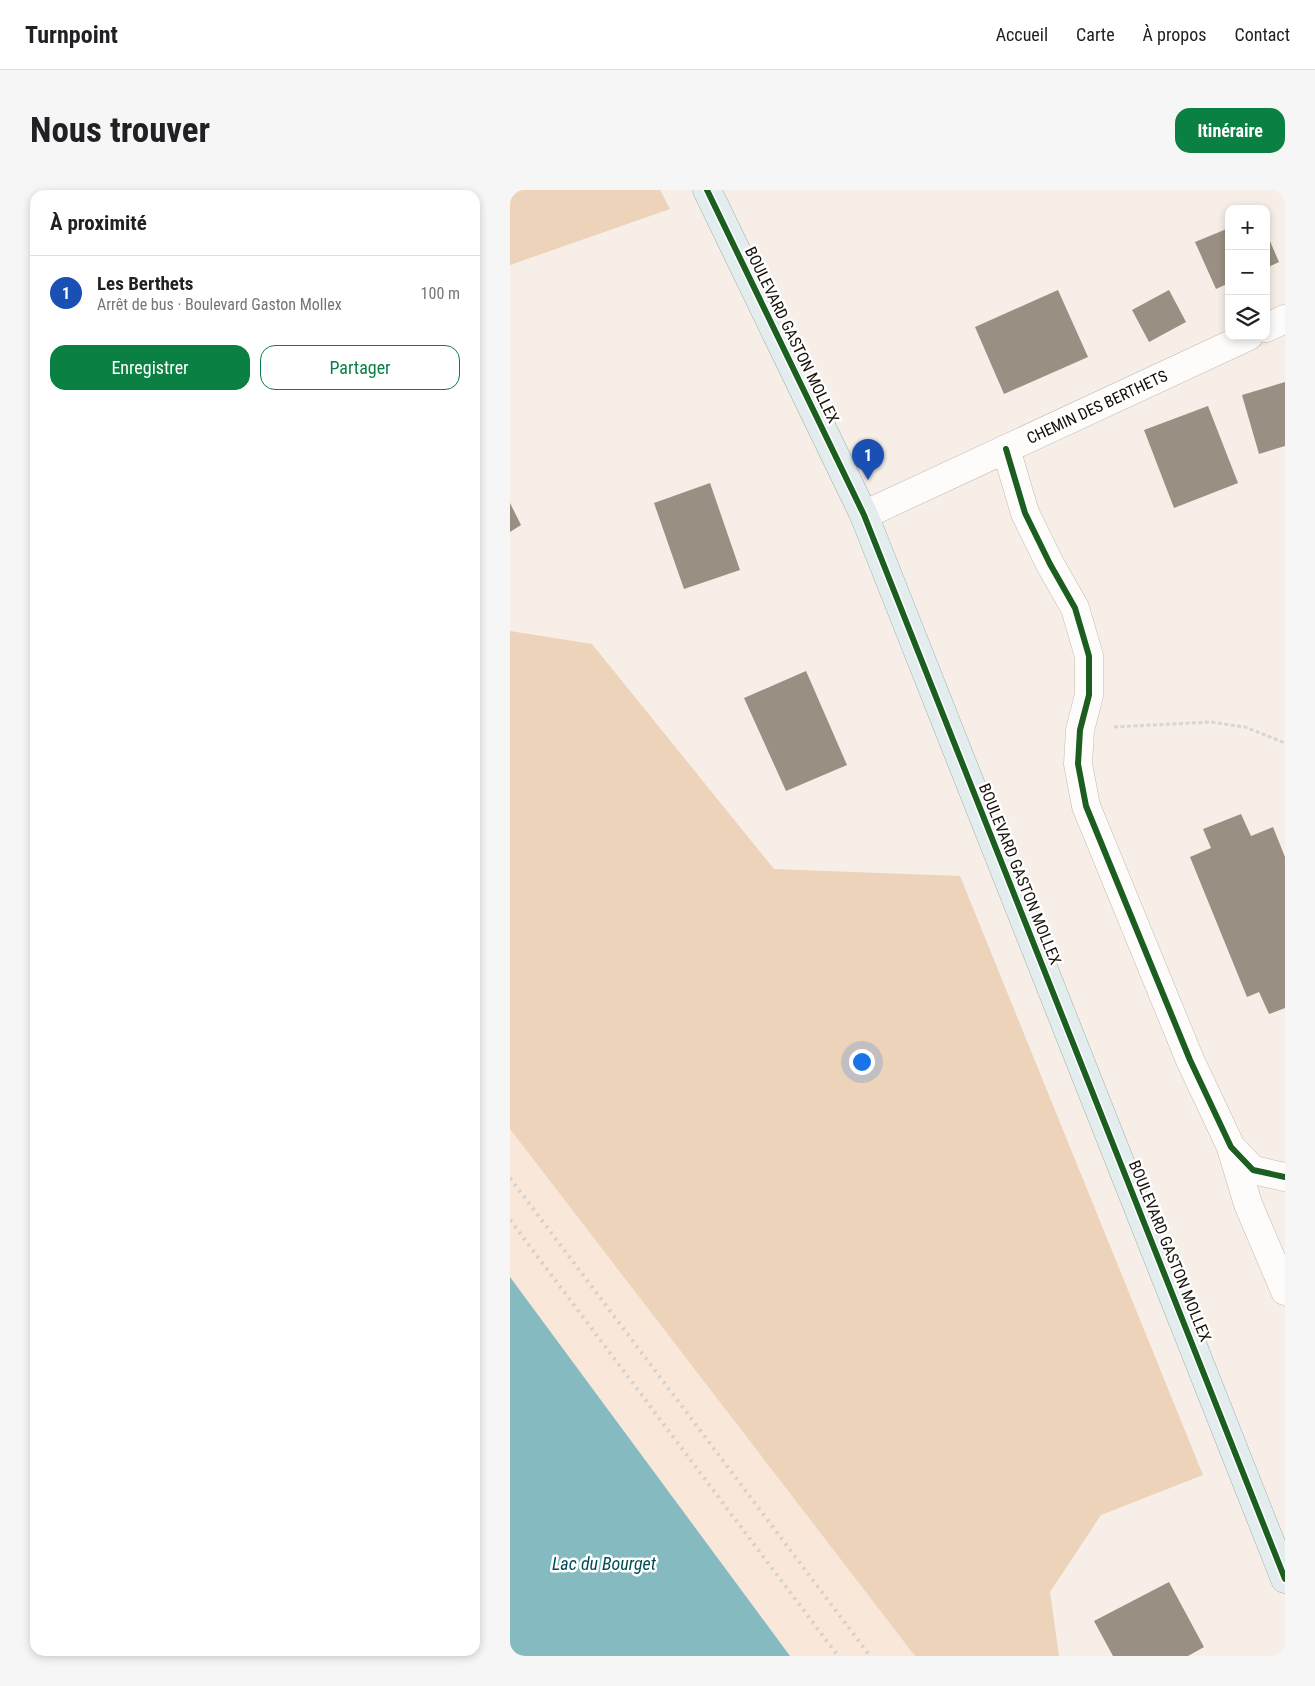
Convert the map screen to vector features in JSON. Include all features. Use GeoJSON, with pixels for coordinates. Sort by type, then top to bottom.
{"type":"FeatureCollection","features":[{"type":"Feature","properties":{"kind":"main road","name":"BOULEVARD GASTON MOLLEX"},"geometry":{"type":"LineString","coordinates":[[707,190],[864,515],[1285,1579]]}},
{"type":"Feature","properties":{"kind":"street"},"geometry":{"type":"LineString","coordinates":[[1270,326],[1285,319]]}},
{"type":"Feature","properties":{"kind":"street","name":"CHEMIN DES BERTHETS"},"geometry":{"type":"LineString","coordinates":[[864,515],[1240,340]]}},
{"type":"Feature","properties":{"kind":"street"},"geometry":{"type":"LineString","coordinates":[[1006,450],[1025,513],[1050,564],[1076,608],[1089,656],[1089,695],[1080,730],[1078,764],[1086,806],[1190,1060],[1230,1147],[1248,1204],[1285,1291]]}},
{"type":"Feature","properties":{"kind":"street"},"geometry":{"type":"LineString","coordinates":[[1230,1147],[1253,1170],[1285,1177]]}},
{"type":"Feature","properties":{"kind":"path"},"geometry":{"type":"LineString","coordinates":[[1080,730],[1211,722],[1244,726],[1285,743]]}},
{"type":"Feature","properties":{"kind":"shaded area"},"geometry":{"type":"Polygon","coordinates":[[[510,190],[660,190],[670,209],[510,265],[510,190]]]}},
{"type":"Feature","properties":{"kind":"shaded area"},"geometry":{"type":"Polygon","coordinates":[[[510,631],[592,644],[774,869],[960,876],[1203,1475],[1101,1515],[1050,1592],[1059,1656],[915,1656],[510,1129],[510,631]]]}},
{"type":"Feature","properties":{"kind":"shaded area"},"geometry":{"type":"Polygon","coordinates":[[[510,1129],[915,1656],[790,1656],[510,1277],[510,1129]]]}},
{"type":"Feature","properties":{"kind":"water","name":"Lac du Bourget"},"geometry":{"type":"Polygon","coordinates":[[[510,1277],[790,1656],[510,1656],[510,1277]]]}},
{"type":"Feature","properties":{"kind":"building"},"geometry":{"type":"Polygon","coordinates":[[[1225,230],[1225,285],[1216,289],[1195,242],[1225,230]]]}},
{"type":"Feature","properties":{"kind":"building"},"geometry":{"type":"Polygon","coordinates":[[[1270,241],[1279,262],[1270,266],[1270,241]]]}},
{"type":"Feature","properties":{"kind":"building"},"geometry":{"type":"Polygon","coordinates":[[[1058,290],[1088,357],[1004,394],[975,327],[1058,290]]]}},
{"type":"Feature","properties":{"kind":"building"},"geometry":{"type":"Polygon","coordinates":[[[1169,290],[1186,322],[1149,342],[1132,310],[1169,290]]]}},
{"type":"Feature","properties":{"kind":"building"},"geometry":{"type":"Polygon","coordinates":[[[1285,382],[1285,446],[1259,454],[1242,395],[1285,382]]]}},
{"type":"Feature","properties":{"kind":"building"},"geometry":{"type":"Polygon","coordinates":[[[1208,406],[1238,483],[1174,508],[1144,430],[1208,406]]]}},
{"type":"Feature","properties":{"kind":"building"},"geometry":{"type":"Polygon","coordinates":[[[710,483],[740,570],[684,589],[654,503],[710,483]]]}},
{"type":"Feature","properties":{"kind":"building"},"geometry":{"type":"Polygon","coordinates":[[[510,503],[521,525],[510,532],[510,503]]]}},
{"type":"Feature","properties":{"kind":"building"},"geometry":{"type":"Polygon","coordinates":[[[806,671],[847,765],[786,791],[744,698],[806,671]]]}},
{"type":"Feature","properties":{"kind":"building"},"geometry":{"type":"Polygon","coordinates":[[[1241,814],[1251,836],[1273,827],[1285,857],[1285,1008],[1269,1014],[1259,992],[1247,997],[1190,857],[1211,848],[1203,829],[1241,814]]]}},
{"type":"Feature","properties":{"kind":"building"},"geometry":{"type":"Polygon","coordinates":[[[1169,1582],[1204,1647],[1188,1656],[1113,1656],[1094,1621],[1169,1582]]]}},
{"type":"Feature","properties":{"kind":"railway"},"geometry":{"type":"LineString","coordinates":[[510,1178],[870,1656]]}},
{"type":"Feature","properties":{"kind":"railway"},"geometry":{"type":"LineString","coordinates":[[510,1220],[838,1656]]}},
{"type":"Feature","properties":{"kind":"cycle path"},"geometry":{"type":"LineString","coordinates":[[707,190],[864,515],[1285,1579]]}},
{"type":"Feature","properties":{"kind":"cycle path"},"geometry":{"type":"LineString","coordinates":[[1006,449],[1025,513],[1050,564],[1075,608],[1089,656],[1089,695],[1080,730],[1078,764],[1086,806],[1190,1060],[1231,1147],[1253,1170],[1285,1177]]}},
{"type":"Feature","properties":{"kind":"place","name":"Les Berthets"},"geometry":{"type":"Point","coordinates":[868,480]}}]}
